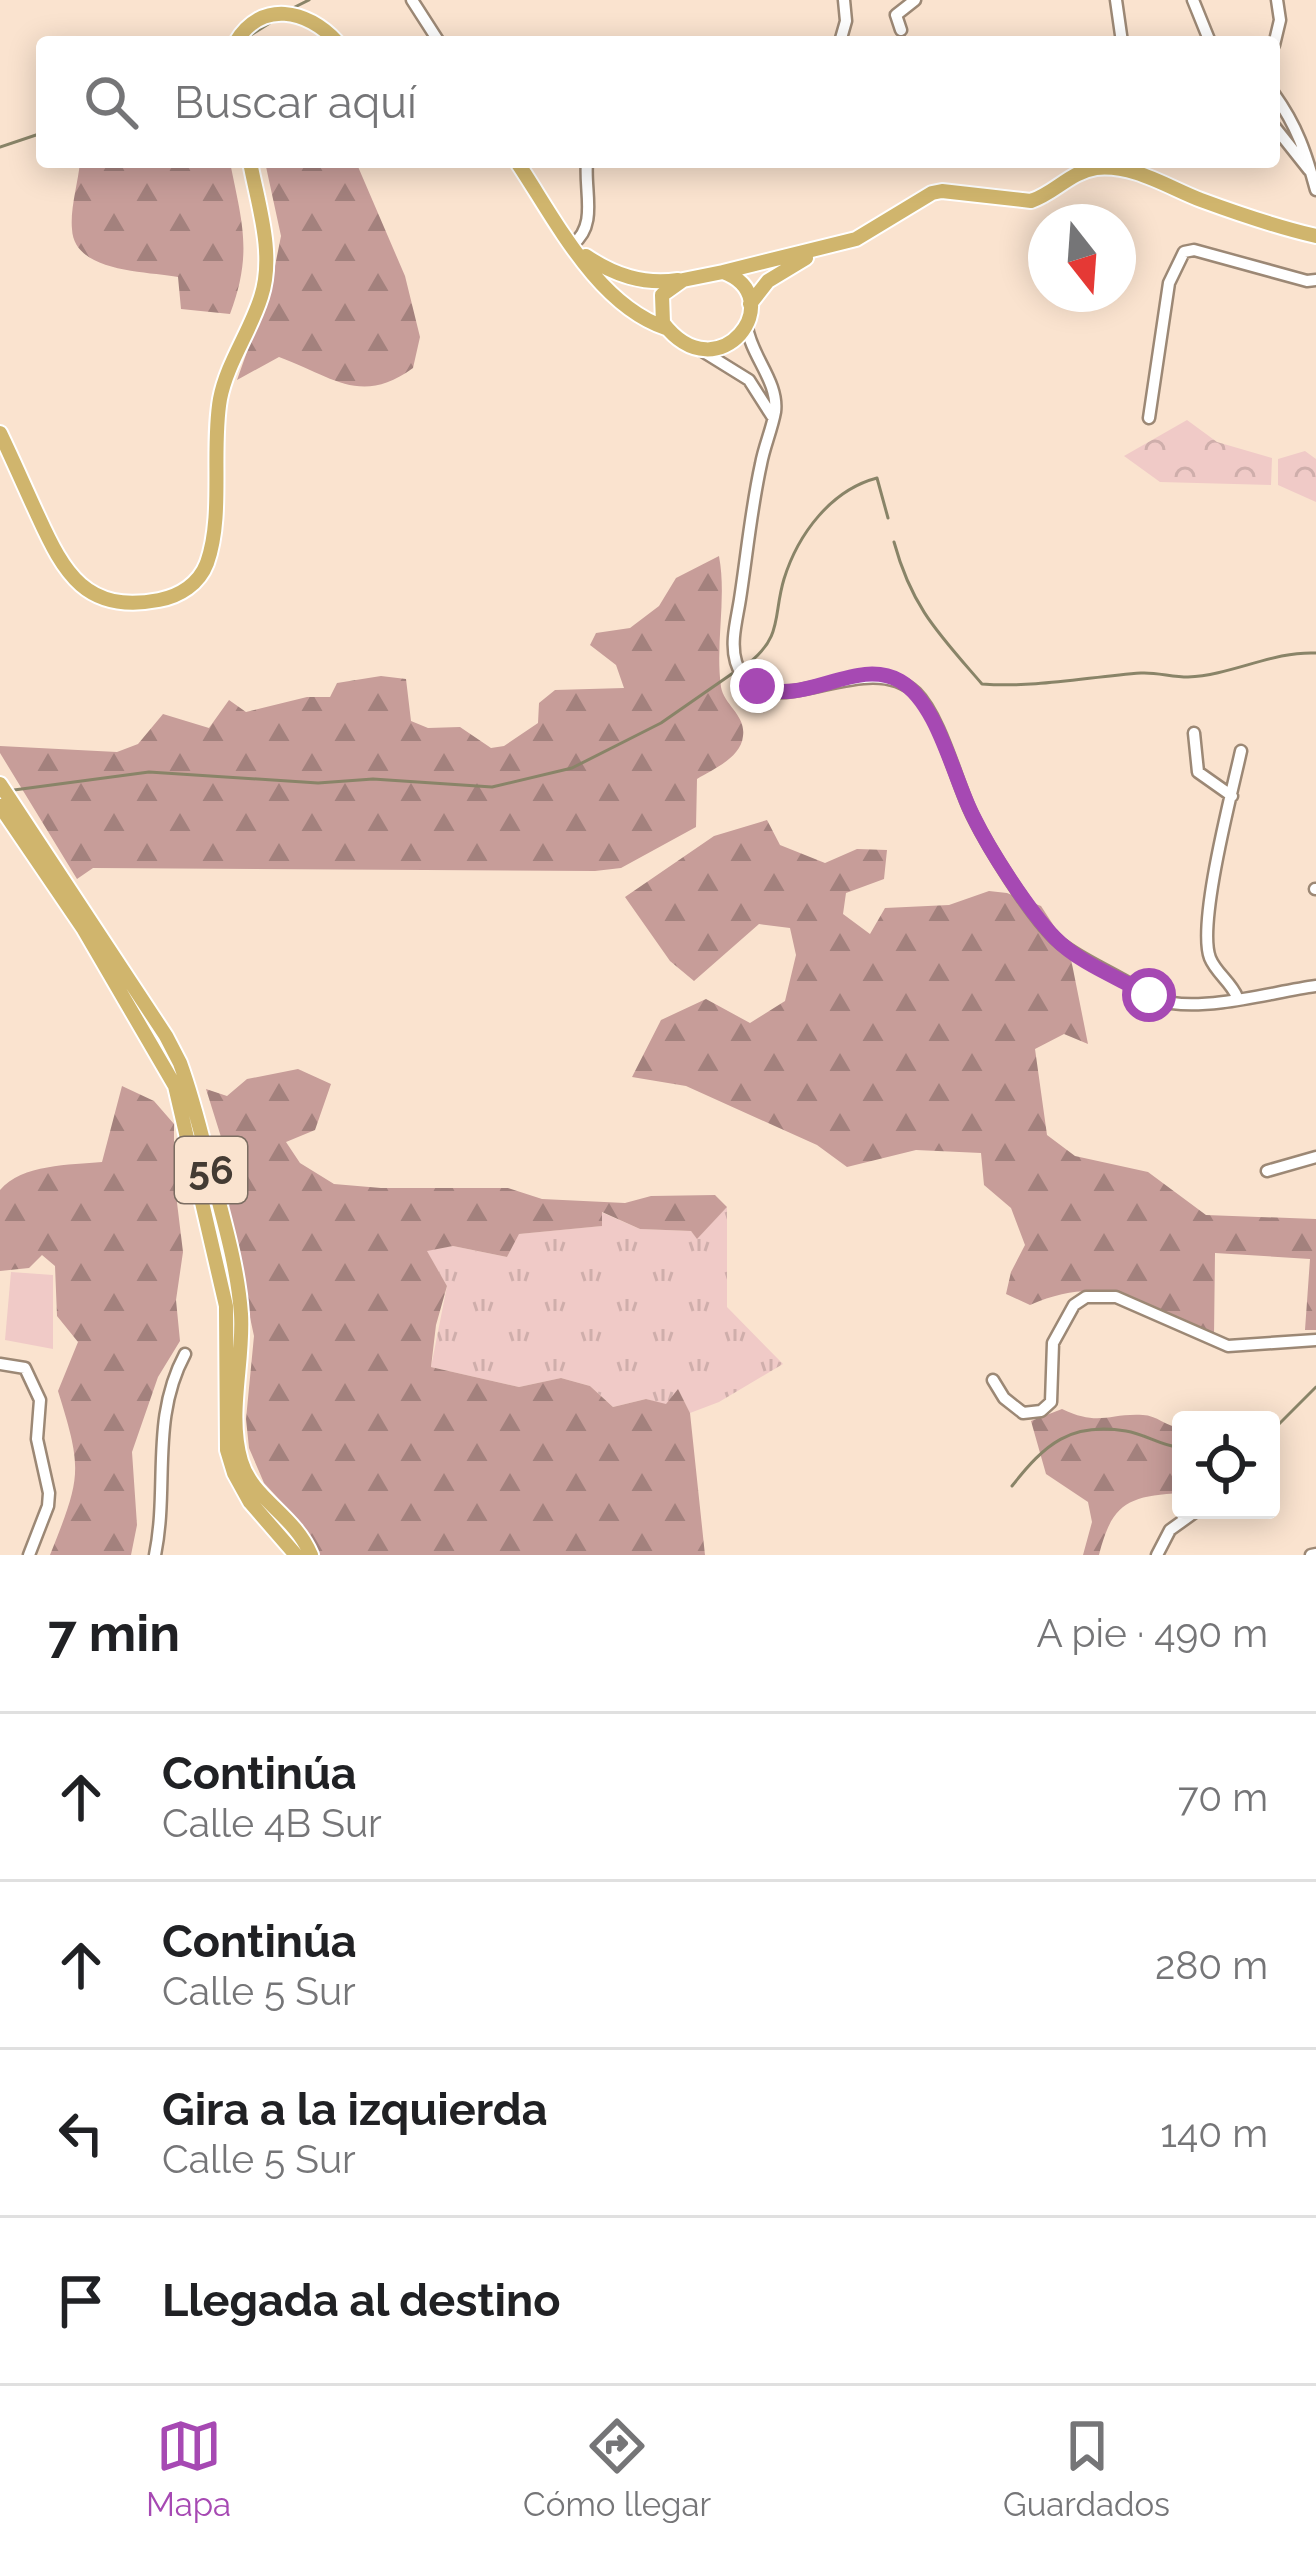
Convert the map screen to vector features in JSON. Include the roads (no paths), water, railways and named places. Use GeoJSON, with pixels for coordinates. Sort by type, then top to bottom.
{"type":"FeatureCollection","features":[{"type":"Feature","properties":{"kind":"main road"},"geometry":{"type":"LineString","coordinates":[[240,36],[251,22],[277,10],[296,11],[331,36]]}},
{"type":"Feature","properties":{"kind":"main road"},"geometry":{"type":"LineString","coordinates":[[0,433],[61,566],[78,585],[105,598],[148,602],[177,594],[195,582],[211,550],[221,393],[266,276],[251,168]]}},
{"type":"Feature","properties":{"kind":"main road"},"geometry":{"type":"LineString","coordinates":[[521,168],[597,279],[621,304],[698,349],[728,346],[747,327],[750,304],[768,280],[821,250]]}},
{"type":"Feature","properties":{"kind":"main road"},"geometry":{"type":"LineString","coordinates":[[575,247],[627,277],[682,280],[821,250],[870,233],[920,198],[942,190],[1031,201],[1071,176],[1101,168],[1133,172],[1246,217],[1316,236]]}},
{"type":"Feature","properties":{"kind":"main road"},"geometry":{"type":"LineString","coordinates":[[722,272],[740,281],[750,304]]}},
{"type":"Feature","properties":{"kind":"main road"},"geometry":{"type":"LineString","coordinates":[[666,328],[660,314],[662,295],[682,280]]}},
{"type":"Feature","properties":{"kind":"main road","name":"56"},"geometry":{"type":"LineString","coordinates":[[0,784],[7,810],[175,1086],[226,1306],[230,1352],[227,1450],[250,1502],[296,1555]]}},
{"type":"Feature","properties":{"kind":"main road","name":"56"},"geometry":{"type":"LineString","coordinates":[[7,810],[166,1036],[180,1063],[231,1249],[241,1307],[238,1450],[250,1481],[292,1522],[311,1555]]}},
{"type":"Feature","properties":{"kind":"street"},"geometry":{"type":"LineString","coordinates":[[412,0],[435,36]]}},
{"type":"Feature","properties":{"kind":"street"},"geometry":{"type":"LineString","coordinates":[[842,36],[844,0]]}},
{"type":"Feature","properties":{"kind":"street"},"geometry":{"type":"LineString","coordinates":[[901,30],[896,15],[915,0]]}},
{"type":"Feature","properties":{"kind":"street"},"geometry":{"type":"LineString","coordinates":[[1116,0],[1121,36]]}},
{"type":"Feature","properties":{"kind":"street"},"geometry":{"type":"LineString","coordinates":[[1193,0],[1208,36]]}},
{"type":"Feature","properties":{"kind":"street"},"geometry":{"type":"LineString","coordinates":[[1276,36],[1277,0]]}},
{"type":"Feature","properties":{"kind":"street"},"geometry":{"type":"LineString","coordinates":[[1280,102],[1294,122],[1316,190]]}},
{"type":"Feature","properties":{"kind":"street"},"geometry":{"type":"LineString","coordinates":[[1280,133],[1311,173]]}},
{"type":"Feature","properties":{"kind":"street"},"geometry":{"type":"LineString","coordinates":[[575,247],[589,228],[586,168]]}},
{"type":"Feature","properties":{"kind":"street"},"geometry":{"type":"LineString","coordinates":[[1156,168],[1159,181]]}},
{"type":"Feature","properties":{"kind":"street"},"geometry":{"type":"LineString","coordinates":[[1149,418],[1168,283],[1184,252],[1194,250],[1316,280]]}},
{"type":"Feature","properties":{"kind":"street"},"geometry":{"type":"LineString","coordinates":[[747,327],[752,350],[773,394],[773,418],[760,467],[734,638],[735,660],[746,677],[767,691],[786,693],[883,675],[915,692],[927,708],[983,835],[1044,925],[1074,952],[1158,999],[1178,1004],[1316,986]]}},
{"type":"Feature","properties":{"kind":"street"},"geometry":{"type":"LineString","coordinates":[[698,349],[749,380],[773,418]]}},
{"type":"Feature","properties":{"kind":"street"},"geometry":{"type":"LineString","coordinates":[[1194,733],[1198,772],[1232,796]]}},
{"type":"Feature","properties":{"kind":"street"},"geometry":{"type":"LineString","coordinates":[[1238,997],[1215,967],[1208,946],[1241,751]]}},
{"type":"Feature","properties":{"kind":"street"},"geometry":{"type":"LineString","coordinates":[[1267,1171],[1316,1157]]}},
{"type":"Feature","properties":{"kind":"street"},"geometry":{"type":"LineString","coordinates":[[993,1379],[1004,1398],[1023,1413],[1040,1411],[1051,1402],[1053,1343],[1074,1305],[1086,1298],[1116,1298],[1228,1346],[1316,1340]]}},
{"type":"Feature","properties":{"kind":"street"},"geometry":{"type":"LineString","coordinates":[[155,1555],[160,1532],[161,1424],[170,1382],[185,1354]]}},
{"type":"Feature","properties":{"kind":"street"},"geometry":{"type":"LineString","coordinates":[[0,1364],[25,1368],[40,1400],[37,1439],[49,1493],[29,1555]]}},
{"type":"Feature","properties":{"kind":"street"},"geometry":{"type":"LineString","coordinates":[[1157,1555],[1170,1530],[1185,1519]]}},
{"type":"Feature","properties":{"kind":"waterway"},"geometry":{"type":"LineString","coordinates":[[291,9],[309,0]]}},
{"type":"Feature","properties":{"kind":"waterway"},"geometry":{"type":"LineString","coordinates":[[249,36],[273,21]]}},
{"type":"Feature","properties":{"kind":"waterway"},"geometry":{"type":"LineString","coordinates":[[0,147],[36,135]]}},
{"type":"Feature","properties":{"kind":"waterway"},"geometry":{"type":"LineString","coordinates":[[749,663],[772,634],[790,562],[818,516],[845,493],[877,478],[888,518]]}},
{"type":"Feature","properties":{"kind":"waterway"},"geometry":{"type":"LineString","coordinates":[[894,542],[918,603],[982,684],[1141,673],[1188,677],[1316,653]]}},
{"type":"Feature","properties":{"kind":"waterway"},"geometry":{"type":"LineString","coordinates":[[14,790],[149,772],[318,783],[373,779],[492,787],[572,768],[661,723],[733,673]]}},
{"type":"Feature","properties":{"kind":"waterway"},"geometry":{"type":"LineString","coordinates":[[1280,1423],[1316,1387]]}},
{"type":"Feature","properties":{"kind":"waterway"},"geometry":{"type":"LineString","coordinates":[[1012,1486],[1036,1458],[1074,1433],[1126,1431],[1172,1446]]}}]}
